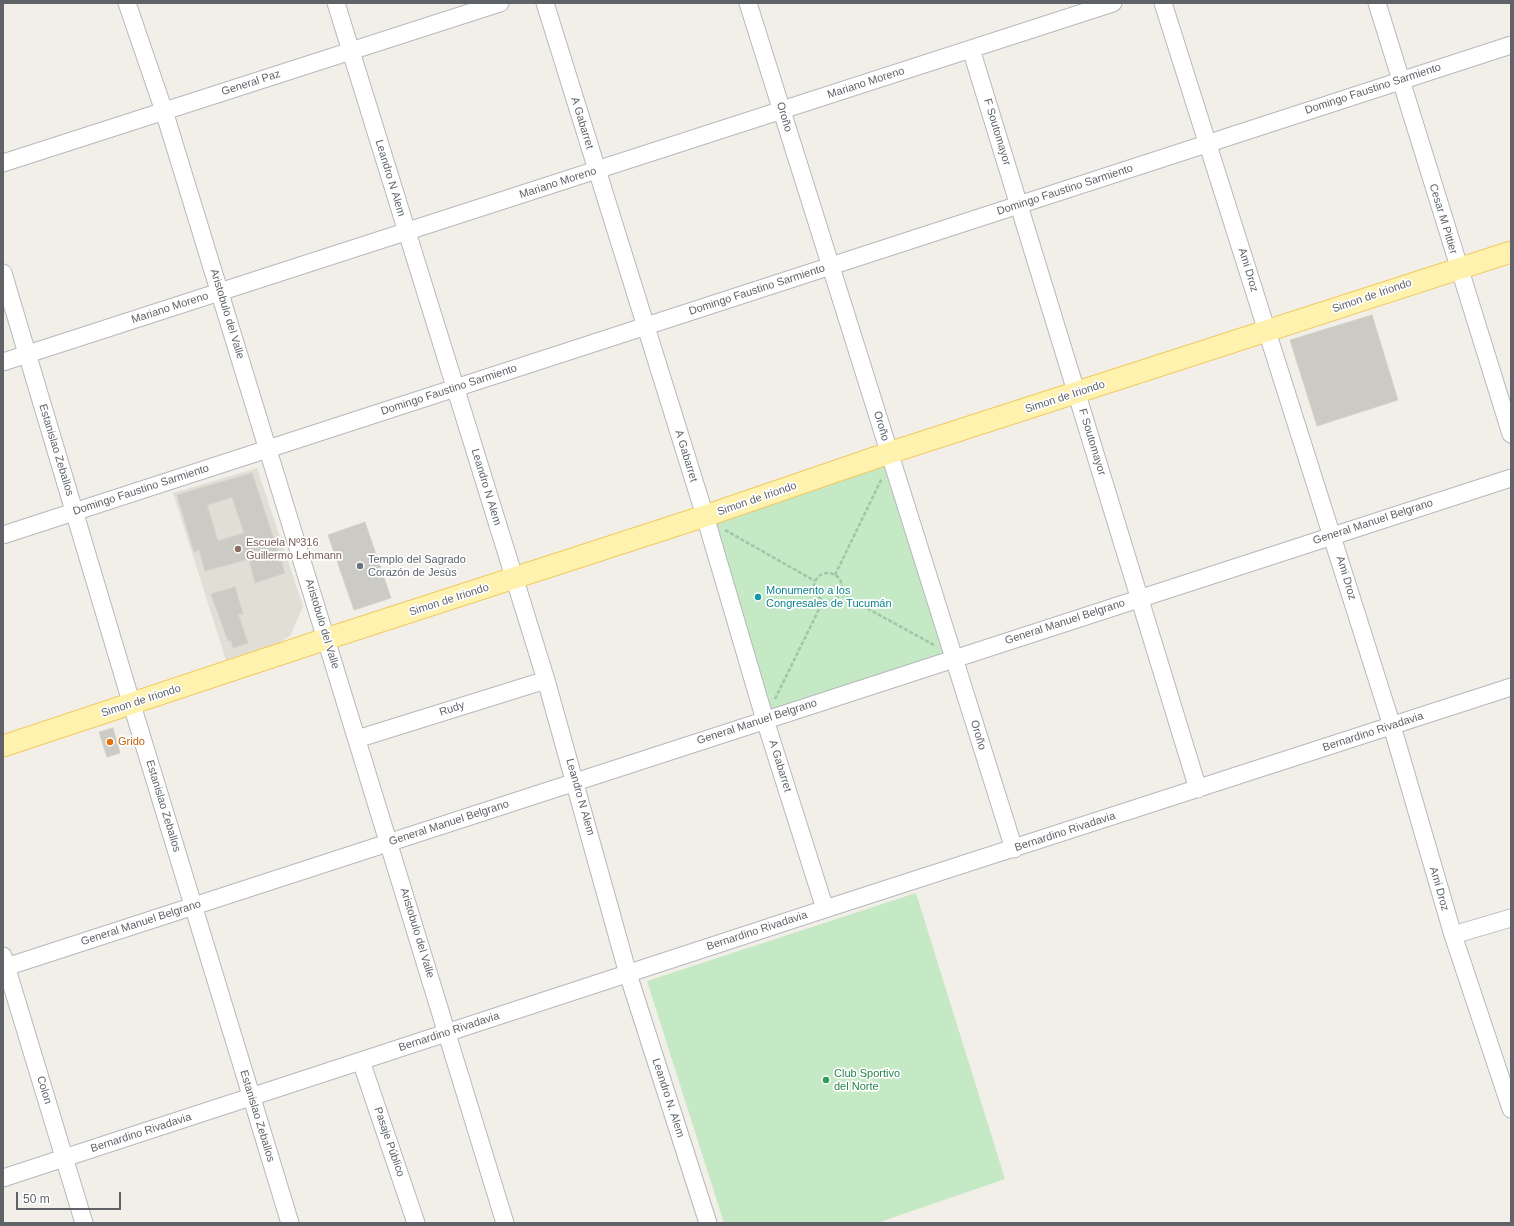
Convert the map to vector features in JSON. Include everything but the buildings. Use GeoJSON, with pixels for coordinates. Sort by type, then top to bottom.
{"type":"FeatureCollection","features":[{"type":"Feature","properties":{"kind":"main road","name":"Simon de Iriondo"},"geometry":{"type":"LineString","coordinates":[[3,746],[326,639],[515,579],[713,522],[889,454],[1267,332],[1458,267],[1511,252]]}},
{"type":"Feature","properties":{"kind":"street","name":"Aristobulo del Valle"},"geometry":{"type":"LineString","coordinates":[[127,3],[164,111],[448,1033],[505,1223]]}},
{"type":"Feature","properties":{"kind":"street","name":"Leandro N Alem"},"geometry":{"type":"LineString","coordinates":[[336,3],[546,680],[576,781],[628,974]]}},
{"type":"Feature","properties":{"kind":"street","name":"General Paz"},"geometry":{"type":"LineString","coordinates":[[3,163],[500,3]]}},
{"type":"Feature","properties":{"kind":"street","name":"A Gabarret"},"geometry":{"type":"LineString","coordinates":[[545,3],[646,326],[713,522],[766,720],[825,909]]}},
{"type":"Feature","properties":{"kind":"street","name":"Oroño"},"geometry":{"type":"LineString","coordinates":[[748,3],[1014,849]]}},
{"type":"Feature","properties":{"kind":"street","name":"Mariano Moreno"},"geometry":{"type":"LineString","coordinates":[[3,362],[1113,3]]}},
{"type":"Feature","properties":{"kind":"street","name":"Ami Droz"},"geometry":{"type":"LineString","coordinates":[[1164,3],[1392,726],[1453,935],[1511,1109]]}},
{"type":"Feature","properties":{"kind":"street","name":"Cesar M Pittier"},"geometry":{"type":"LineString","coordinates":[[1377,3],[1511,434]]}},
{"type":"Feature","properties":{"kind":"street","name":"Domingo Faustino Sarmiento"},"geometry":{"type":"LineString","coordinates":[[3,535],[1511,45]]}},
{"type":"Feature","properties":{"kind":"street","name":"F Soutomayor"},"geometry":{"type":"LineString","coordinates":[[971,49],[1078,393],[1198,789]]}},
{"type":"Feature","properties":{"kind":"street","name":"Estanislao Zeballos"},"geometry":{"type":"LineString","coordinates":[[3,273],[290,1223]]}},
{"type":"Feature","properties":{"kind":"street","name":"General Manuel Belgrano"},"geometry":{"type":"LineString","coordinates":[[4,964],[194,906],[1511,478]]}},
{"type":"Feature","properties":{"kind":"street","name":"Rudy"},"geometry":{"type":"LineString","coordinates":[[357,739],[546,680]]}},
{"type":"Feature","properties":{"kind":"street","name":"Bernardino Rivadavia"},"geometry":{"type":"LineString","coordinates":[[3,1178],[825,909],[1511,687]]}},
{"type":"Feature","properties":{"kind":"street"},"geometry":{"type":"LineString","coordinates":[[1453,935],[1511,918]]}},
{"type":"Feature","properties":{"kind":"street","name":"Colon"},"geometry":{"type":"LineString","coordinates":[[4,964],[84,1223]]}},
{"type":"Feature","properties":{"kind":"street","name":"Leandro N. Alem"},"geometry":{"type":"LineString","coordinates":[[628,974],[708,1223]]}},
{"type":"Feature","properties":{"kind":"street","name":"Pasaje Público"},"geometry":{"type":"LineString","coordinates":[[361,1061],[416,1223]]}},
{"type":"Feature","properties":{"kind":"path"},"geometry":{"type":"LineString","coordinates":[[835,575],[884,474]]}},
{"type":"Feature","properties":{"kind":"path"},"geometry":{"type":"LineString","coordinates":[[713,522],[815,581]]}},
{"type":"Feature","properties":{"kind":"path"},"geometry":{"type":"LineString","coordinates":[[826,573],[835,575],[841,582],[841,594],[832,601],[823,600],[816,595],[814,590],[815,581],[826,573]]}},
{"type":"Feature","properties":{"kind":"path"},"geometry":{"type":"LineString","coordinates":[[841,594],[940,649]]}},
{"type":"Feature","properties":{"kind":"path"},"geometry":{"type":"LineString","coordinates":[[773,704],[823,600]]}},
{"type":"Feature","properties":{"kind":"shaded area","name":"Escuela Nº316 Guillermo Lehmann"},"geometry":{"type":"Polygon","coordinates":[[[257,468],[303,606],[291,635],[277,644],[226,660],[173,493],[257,468]]]}},
{"type":"Feature","properties":{"kind":"green space"},"geometry":{"type":"Polygon","coordinates":[[[889,453],[955,658],[765,720],[705,516],[889,453]]]}},
{"type":"Feature","properties":{"kind":"green space","name":"Club Sportivo del Norte"},"geometry":{"type":"Polygon","coordinates":[[[916,893],[1005,1179],[877,1223],[724,1223],[647,981],[916,893]]]}},
{"type":"Feature","properties":{"kind":"place","name":"Escuela Nº316 Guillermo Lehmann"},"geometry":{"type":"Point","coordinates":[238,549]}},
{"type":"Feature","properties":{"kind":"place","name":"Templo del Sagrado Corazón de Jesùs"},"geometry":{"type":"Point","coordinates":[360,566]}},
{"type":"Feature","properties":{"kind":"place","name":"Monumento a los Congresales de Tucumán"},"geometry":{"type":"Point","coordinates":[758,597]}},
{"type":"Feature","properties":{"kind":"place","name":"Grido"},"geometry":{"type":"Point","coordinates":[110,742]}},
{"type":"Feature","properties":{"kind":"place","name":"Club Sportivo del Norte"},"geometry":{"type":"Point","coordinates":[826,1080]}}]}
